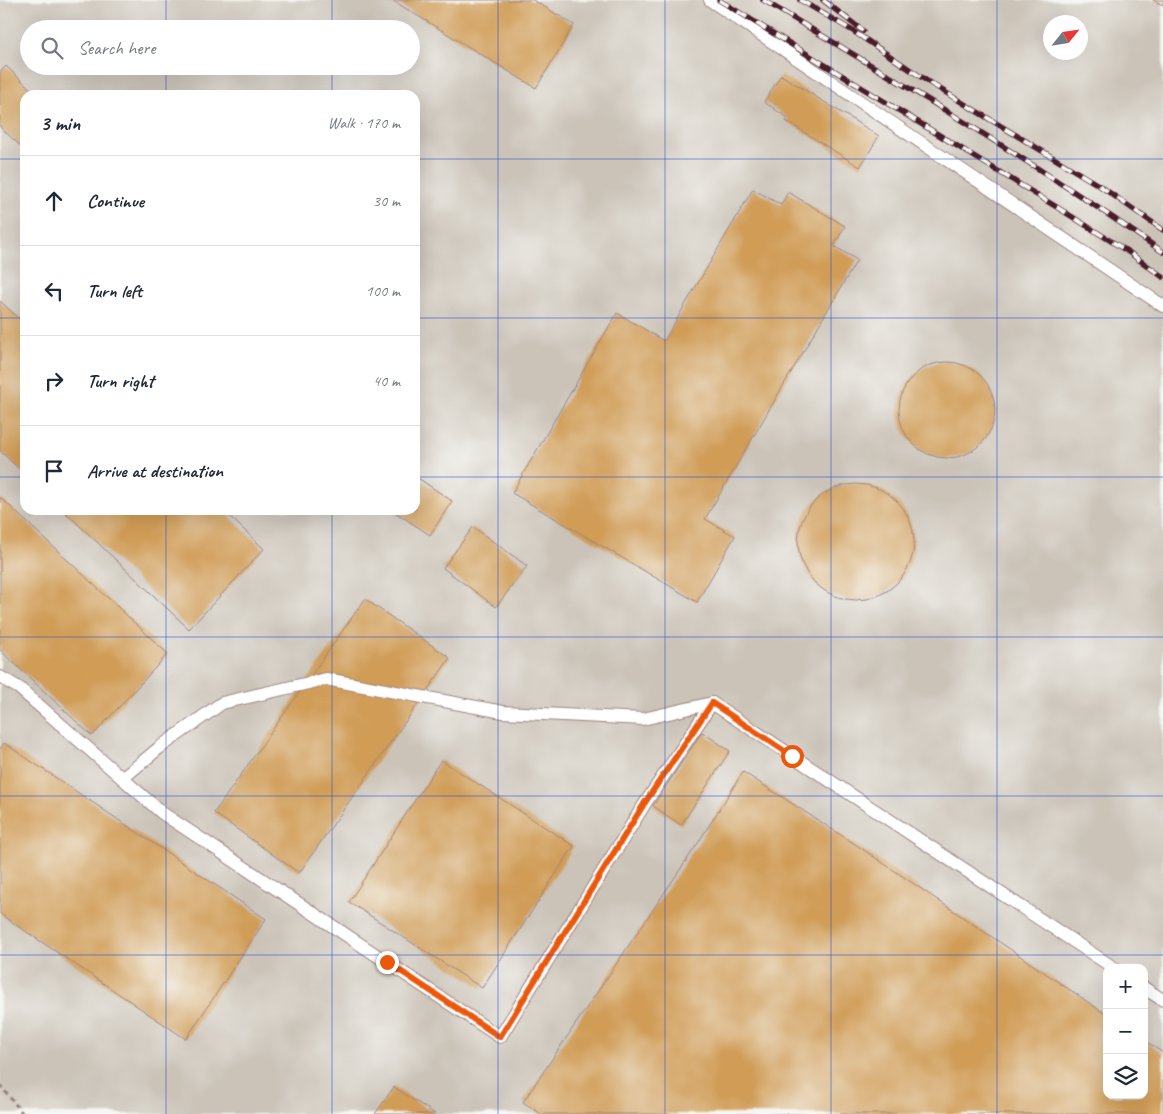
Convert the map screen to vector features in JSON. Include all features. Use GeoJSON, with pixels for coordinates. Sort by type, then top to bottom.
{"type":"FeatureCollection","features":[{"type":"Feature","properties":{"kind":"lane"},"geometry":{"type":"LineString","coordinates":[[710,0],[1163,306]]}},
{"type":"Feature","properties":{"kind":"lane"},"geometry":{"type":"LineString","coordinates":[[0,676],[19,688],[162,813],[500,1037],[644,804],[712,703]]}},
{"type":"Feature","properties":{"kind":"lane"},"geometry":{"type":"LineString","coordinates":[[123,778],[159,748],[222,703],[326,679],[503,712],[643,719],[712,703],[1108,964]]}},
{"type":"Feature","properties":{"kind":"lane"},"geometry":{"type":"LineString","coordinates":[[1148,991],[1163,1000]]}},
{"type":"Feature","properties":{"kind":"path"},"geometry":{"type":"LineString","coordinates":[[0,1085],[23,1114]]}},
{"type":"Feature","properties":{"kind":"shaded area"},"geometry":{"type":"Polygon","coordinates":[[[0,0],[1163,0],[1163,1114],[0,1114],[0,0]]]}},
{"type":"Feature","properties":{"kind":"building"},"geometry":{"type":"Polygon","coordinates":[[[392,0],[533,0],[574,25],[536,88],[392,0]]]}},
{"type":"Feature","properties":{"kind":"building"},"geometry":{"type":"Polygon","coordinates":[[[1153,0],[1163,0],[1163,5],[1153,0]]]}},
{"type":"Feature","properties":{"kind":"building"},"geometry":{"type":"Polygon","coordinates":[[[6,66],[32,90],[20,90],[20,145],[0,127],[0,72],[6,66]]]}},
{"type":"Feature","properties":{"kind":"building"},"geometry":{"type":"Polygon","coordinates":[[[781,75],[879,136],[860,167],[786,121],[788,118],[764,102],[781,75]]]}},
{"type":"Feature","properties":{"kind":"building"},"geometry":{"type":"Polygon","coordinates":[[[753,189],[781,205],[788,192],[845,226],[834,246],[857,260],[705,519],[735,536],[697,602],[512,493],[617,313],[664,341],[753,189]]]}},
{"type":"Feature","properties":{"kind":"building"},"geometry":{"type":"Polygon","coordinates":[[[0,301],[20,319],[20,469],[0,451],[0,301]]]}},
{"type":"Feature","properties":{"kind":"building"},"geometry":{"type":"Polygon","coordinates":[[[947,362],[965,366],[981,376],[991,392],[995,410],[991,428],[981,444],[965,454],[947,458],[929,454],[913,444],[903,428],[899,410],[903,392],[913,376],[929,366],[947,362]]]}},
{"type":"Feature","properties":{"kind":"building"},"geometry":{"type":"Polygon","coordinates":[[[420,479],[452,501],[430,535],[400,515],[420,515],[420,479]]]}},
{"type":"Feature","properties":{"kind":"building"},"geometry":{"type":"Polygon","coordinates":[[[856,484],[878,488],[897,501],[910,520],[914,542],[910,564],[897,583],[878,596],[856,600],[834,596],[815,583],[802,564],[798,542],[802,520],[815,501],[834,488],[856,484]]]}},
{"type":"Feature","properties":{"kind":"building"},"geometry":{"type":"Polygon","coordinates":[[[0,497],[168,654],[92,736],[0,650],[0,497]]]}},
{"type":"Feature","properties":{"kind":"building"},"geometry":{"type":"Polygon","coordinates":[[[68,515],[228,515],[264,549],[189,629],[68,515]]]}},
{"type":"Feature","properties":{"kind":"building"},"geometry":{"type":"Polygon","coordinates":[[[473,527],[527,566],[496,607],[443,568],[473,527]]]}},
{"type":"Feature","properties":{"kind":"building"},"geometry":{"type":"Polygon","coordinates":[[[365,599],[450,658],[299,873],[214,813],[365,599]]]}},
{"type":"Feature","properties":{"kind":"building"},"geometry":{"type":"Polygon","coordinates":[[[702,732],[730,751],[681,825],[653,806],[702,732]]]}},
{"type":"Feature","properties":{"kind":"building"},"geometry":{"type":"Polygon","coordinates":[[[4,743],[266,919],[186,1039],[0,914],[0,749],[4,743]]]}},
{"type":"Feature","properties":{"kind":"building"},"geometry":{"type":"Polygon","coordinates":[[[441,760],[574,846],[482,988],[349,902],[441,760]]]}},
{"type":"Feature","properties":{"kind":"building"},"geometry":{"type":"Polygon","coordinates":[[[743,772],[855,844],[1103,1012],[1103,1099],[1148,1099],[1148,1043],[1163,1053],[1163,1114],[541,1114],[523,1102],[698,843],[743,772]]]}},
{"type":"Feature","properties":{"kind":"building"},"geometry":{"type":"Polygon","coordinates":[[[394,1087],[435,1114],[375,1114],[394,1087]]]}},
{"type":"Feature","properties":{"kind":"railway"},"geometry":{"type":"LineString","coordinates":[[719,0],[1063,211],[1127,251],[1163,277]]}},
{"type":"Feature","properties":{"kind":"railway"},"geometry":{"type":"LineString","coordinates":[[763,0],[1015,154],[1163,252]]}},
{"type":"Feature","properties":{"kind":"railway"},"geometry":{"type":"LineString","coordinates":[[800,0],[853,31],[930,83],[1100,186],[1163,230]]}},
{"type":"Feature","properties":{"kind":"railway"},"geometry":{"type":"LineString","coordinates":[[823,0],[863,31]]}},
{"type":"Feature","properties":{"kind":"route"},"geometry":{"type":"LineString","coordinates":[[387,962],[500,1037],[644,804],[712,703],[792,756]]}}]}
